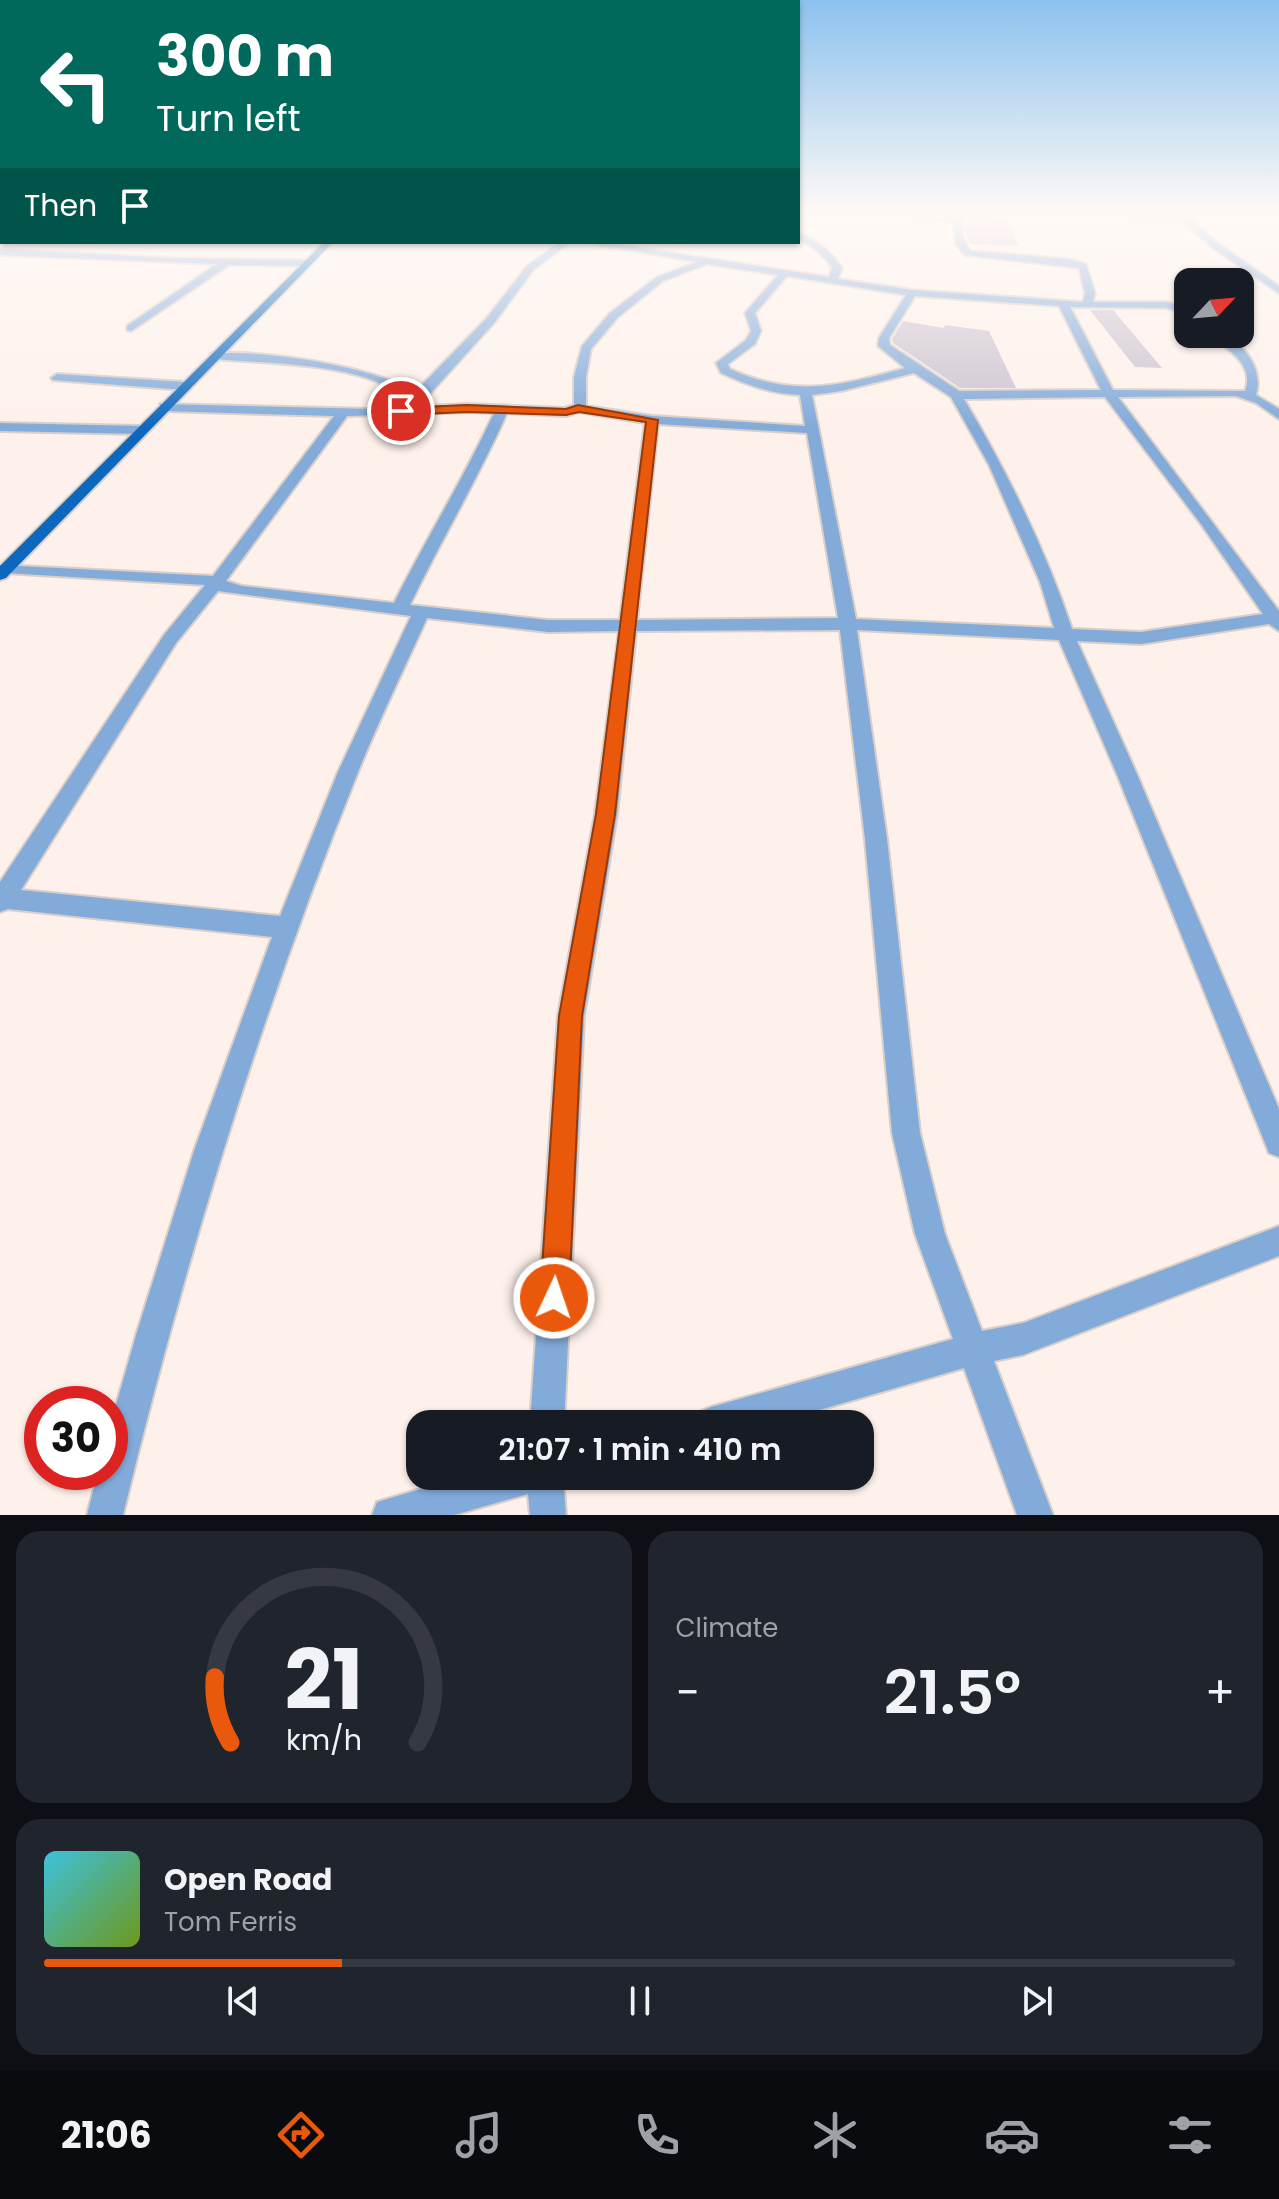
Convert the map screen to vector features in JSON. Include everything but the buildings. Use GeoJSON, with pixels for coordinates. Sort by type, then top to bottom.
{"type":"FeatureCollection","features":[{"type":"Feature","properties":{"kind":"main road"},"geometry":{"type":"LineString","coordinates":[[3,572],[285,286]]}},
{"type":"Feature","properties":{"kind":"street"},"geometry":{"type":"LineString","coordinates":[[131,328],[193,286]]}},
{"type":"Feature","properties":{"kind":"street"},"geometry":{"type":"LineString","coordinates":[[419,405],[517,286]]}},
{"type":"Feature","properties":{"kind":"street"},"geometry":{"type":"LineString","coordinates":[[578,408],[582,402],[580,377],[586,348],[614,315],[651,286]]}},
{"type":"Feature","properties":{"kind":"street"},"geometry":{"type":"LineString","coordinates":[[774,286],[750,313],[756,331],[751,342],[722,363],[725,371],[768,390],[806,394],[914,369]]}},
{"type":"Feature","properties":{"kind":"street"},"geometry":{"type":"LineString","coordinates":[[863,286],[912,293],[1064,305],[1174,307]]}},
{"type":"Feature","properties":{"kind":"street"},"geometry":{"type":"LineString","coordinates":[[1087,305],[1088,286]]}},
{"type":"Feature","properties":{"kind":"street"},"geometry":{"type":"LineString","coordinates":[[912,293],[884,338],[884,346],[897,360],[947,386],[956,395],[996,465],[1048,582],[1065,634],[1132,786],[1279,1143]]}},
{"type":"Feature","properties":{"kind":"street"},"geometry":{"type":"LineString","coordinates":[[3,572],[215,581],[223,587],[242,591],[548,626],[848,624],[1141,638],[1277,620],[1109,394],[1064,305]]}},
{"type":"Feature","properties":{"kind":"street"},"geometry":{"type":"LineString","coordinates":[[1233,348],[1245,358],[1254,372],[1256,381],[1250,395]]}},
{"type":"Feature","properties":{"kind":"street"},"geometry":{"type":"LineString","coordinates":[[215,356],[366,376],[403,389],[419,405]]}},
{"type":"Feature","properties":{"kind":"street"},"geometry":{"type":"LineString","coordinates":[[57,378],[185,386]]}},
{"type":"Feature","properties":{"kind":"street"},"geometry":{"type":"LineString","coordinates":[[956,395],[1237,392],[1250,395],[1279,415]]}},
{"type":"Feature","properties":{"kind":"street"},"geometry":{"type":"LineString","coordinates":[[806,394],[848,624],[876,839],[906,1133],[930,1234],[1035,1515]]}},
{"type":"Feature","properties":{"kind":"street"},"geometry":{"type":"LineString","coordinates":[[164,407],[384,412],[419,405],[566,412],[578,408],[652,420],[813,430]]}},
{"type":"Feature","properties":{"kind":"street"},"geometry":{"type":"LineString","coordinates":[[105,1515],[134,1391],[214,1130],[436,536],[475,470],[502,410]]}},
{"type":"Feature","properties":{"kind":"street"},"geometry":{"type":"LineString","coordinates":[[289,928],[2,900],[170,639],[244,549],[282,491],[344,411]]}},
{"type":"Feature","properties":{"kind":"street"},"geometry":{"type":"LineString","coordinates":[[548,1410],[571,1016],[606,814],[652,420]]}},
{"type":"Feature","properties":{"kind":"street"},"geometry":{"type":"LineString","coordinates":[[0,427],[142,430]]}},
{"type":"Feature","properties":{"kind":"street"},"geometry":{"type":"LineString","coordinates":[[760,1410],[974,1349],[1023,1339],[1279,1241]]}},
{"type":"Feature","properties":{"kind":"street"},"geometry":{"type":"LineString","coordinates":[[390,1515],[478,1490]]}},
{"type":"Feature","properties":{"kind":"street"},"geometry":{"type":"LineString","coordinates":[[546,1490],[548,1515]]}},
{"type":"Feature","properties":{"kind":"route"},"geometry":{"type":"LineString","coordinates":[[401,411],[467,408],[566,412],[578,408],[652,420],[606,814],[571,1016],[554,1298]]}}]}
